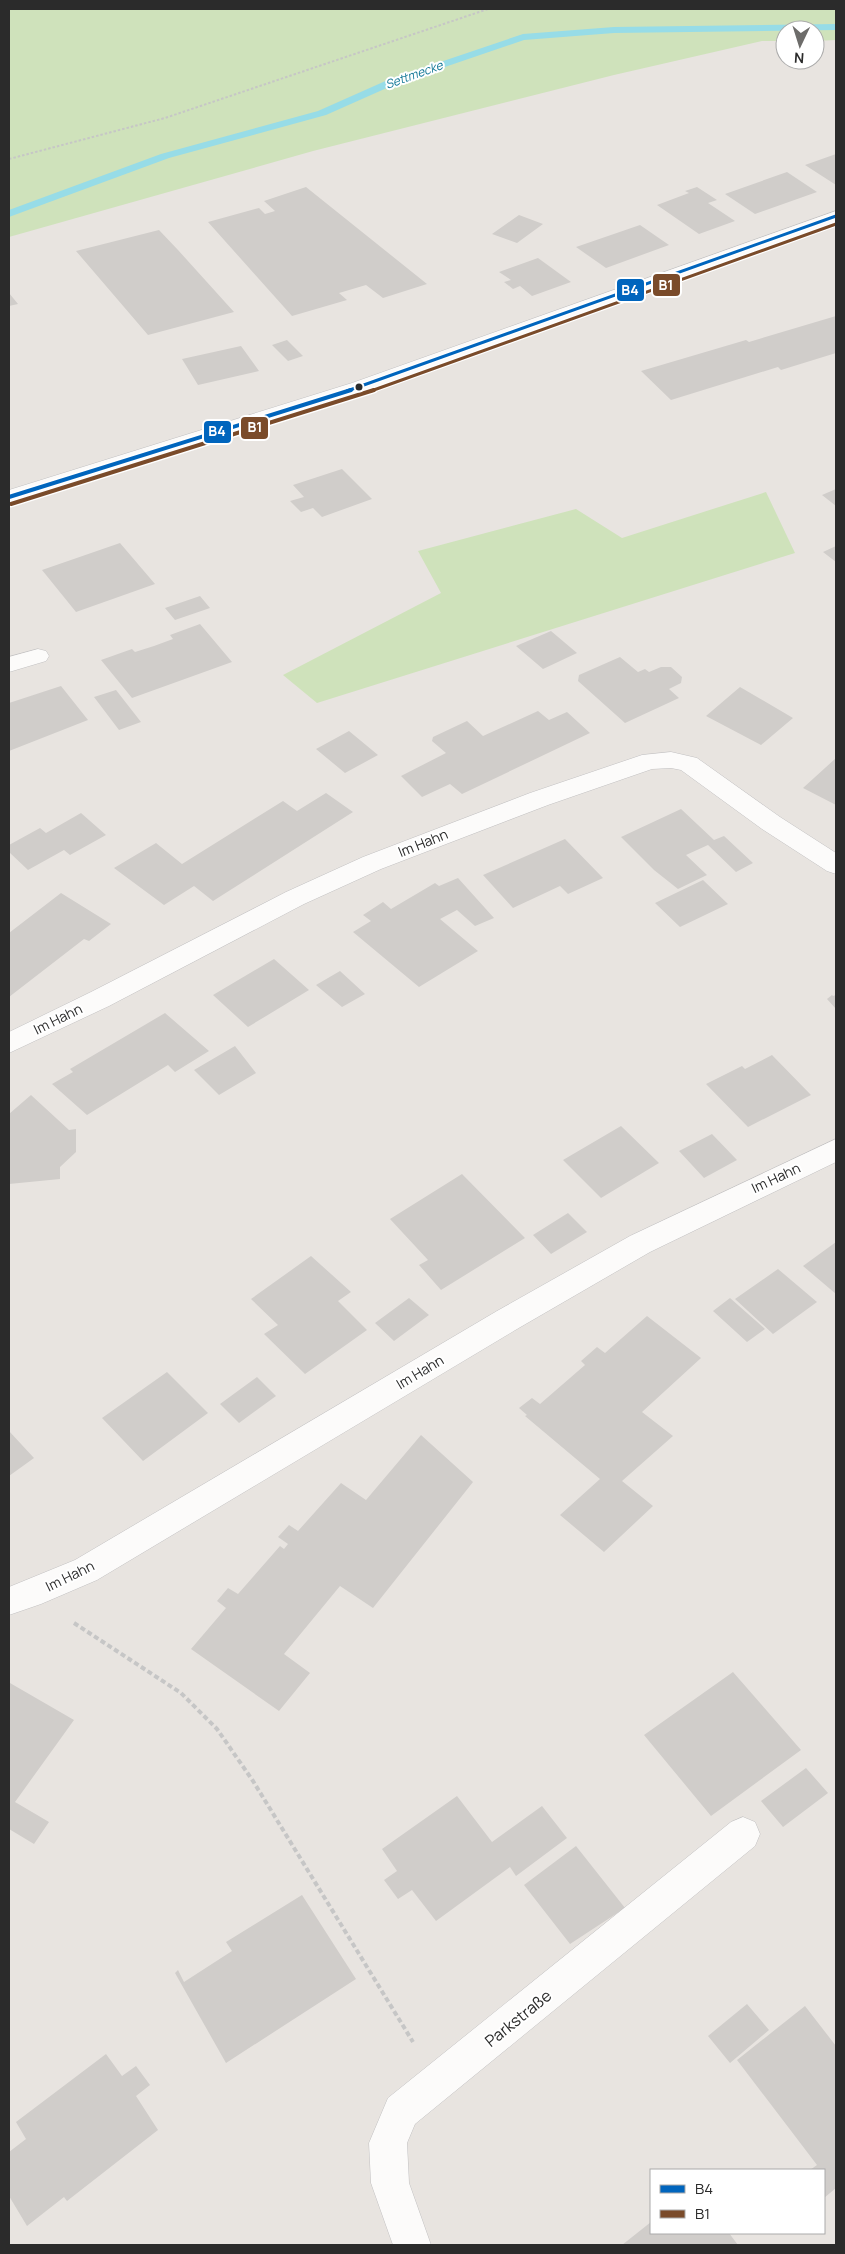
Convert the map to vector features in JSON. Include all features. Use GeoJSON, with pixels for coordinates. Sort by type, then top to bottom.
{"type":"FeatureCollection","features":[{"type":"Feature","properties":{"kind":"street"},"geometry":{"type":"LineString","coordinates":[[9,497],[359,387],[836,216]]}},
{"type":"Feature","properties":{"kind":"street"},"geometry":{"type":"LineString","coordinates":[[9,665],[38,656]]}},
{"type":"Feature","properties":{"kind":"street","name":"Im Hahn"},"geometry":{"type":"LineString","coordinates":[[9,1043],[100,999],[295,898],[372,863],[539,799],[650,761],[671,760],[689,764],[836,865]]}},
{"type":"Feature","properties":{"kind":"street","name":"Im Hahn"},"geometry":{"type":"LineString","coordinates":[[20,1598],[86,1570],[507,1320],[640,1244],[836,1150]]}},
{"type":"Feature","properties":{"kind":"street","name":"Parkstraße"},"geometry":{"type":"LineString","coordinates":[[412,2245],[390,2183],[388,2143],[401,2111],[438,2083],[743,1834]]}},
{"type":"Feature","properties":{"kind":"path"},"geometry":{"type":"LineString","coordinates":[[9,159],[165,118],[488,9]]}},
{"type":"Feature","properties":{"kind":"path"},"geometry":{"type":"LineString","coordinates":[[20,1598],[181,1693],[211,1722],[253,1780],[438,2083]]}},
{"type":"Feature","properties":{"kind":"green space"},"geometry":{"type":"Polygon","coordinates":[[[9,9],[836,9],[836,40],[825,41],[825,20],[775,20],[775,41],[762,41],[614,75],[313,151],[9,237],[9,9]]]}},
{"type":"Feature","properties":{"kind":"green space"},"geometry":{"type":"Polygon","coordinates":[[[766,492],[795,553],[317,703],[283,675],[441,593],[418,551],[576,509],[622,538],[766,492]]]}},
{"type":"Feature","properties":{"kind":"building"},"geometry":{"type":"Polygon","coordinates":[[[836,154],[836,185],[805,165],[836,154]]]}},
{"type":"Feature","properties":{"kind":"building"},"geometry":{"type":"Polygon","coordinates":[[[787,172],[817,192],[755,214],[725,194],[787,172]]]}},
{"type":"Feature","properties":{"kind":"building"},"geometry":{"type":"Polygon","coordinates":[[[306,187],[427,284],[383,298],[366,285],[339,293],[347,300],[292,316],[208,222],[259,208],[265,214],[275,211],[264,201],[306,187]]]}},
{"type":"Feature","properties":{"kind":"building"},"geometry":{"type":"Polygon","coordinates":[[[697,187],[717,200],[708,203],[735,221],[699,234],[657,205],[689,193],[685,191],[697,187]]]}},
{"type":"Feature","properties":{"kind":"building"},"geometry":{"type":"Polygon","coordinates":[[[519,215],[543,224],[517,243],[492,234],[519,215]]]}},
{"type":"Feature","properties":{"kind":"building"},"geometry":{"type":"Polygon","coordinates":[[[640,225],[669,245],[606,268],[576,247],[640,225]]]}},
{"type":"Feature","properties":{"kind":"building"},"geometry":{"type":"Polygon","coordinates":[[[159,230],[234,312],[148,335],[76,251],[159,230]]]}},
{"type":"Feature","properties":{"kind":"building"},"geometry":{"type":"Polygon","coordinates":[[[538,258],[571,282],[532,296],[520,286],[513,289],[504,282],[511,280],[499,272],[538,258]]]}},
{"type":"Feature","properties":{"kind":"building"},"geometry":{"type":"Polygon","coordinates":[[[9,293],[18,304],[9,306],[9,293]]]}},
{"type":"Feature","properties":{"kind":"building"},"geometry":{"type":"Polygon","coordinates":[[[836,316],[836,353],[781,370],[778,367],[671,400],[641,371],[746,340],[749,342],[836,316]]]}},
{"type":"Feature","properties":{"kind":"building"},"geometry":{"type":"Polygon","coordinates":[[[287,340],[303,356],[288,361],[272,345],[287,340]]]}},
{"type":"Feature","properties":{"kind":"building"},"geometry":{"type":"Polygon","coordinates":[[[241,346],[259,371],[198,385],[182,359],[241,346]]]}},
{"type":"Feature","properties":{"kind":"building"},"geometry":{"type":"Polygon","coordinates":[[[342,469],[372,499],[322,517],[313,508],[301,512],[290,501],[304,497],[293,485],[342,469]]]}},
{"type":"Feature","properties":{"kind":"building"},"geometry":{"type":"Polygon","coordinates":[[[836,489],[836,506],[822,495],[836,489]]]}},
{"type":"Feature","properties":{"kind":"building"},"geometry":{"type":"Polygon","coordinates":[[[120,543],[155,584],[76,612],[42,570],[120,543]]]}},
{"type":"Feature","properties":{"kind":"building"},"geometry":{"type":"Polygon","coordinates":[[[836,546],[836,562],[823,552],[836,546]]]}},
{"type":"Feature","properties":{"kind":"building"},"geometry":{"type":"Polygon","coordinates":[[[200,596],[210,608],[175,620],[165,608],[200,596]]]}},
{"type":"Feature","properties":{"kind":"building"},"geometry":{"type":"Polygon","coordinates":[[[200,624],[232,662],[132,698],[101,660],[132,649],[135,652],[154,646],[173,639],[170,635],[200,624]]]}},
{"type":"Feature","properties":{"kind":"building"},"geometry":{"type":"Polygon","coordinates":[[[551,631],[577,653],[543,669],[516,646],[551,631]]]}},
{"type":"Feature","properties":{"kind":"building"},"geometry":{"type":"Polygon","coordinates":[[[620,657],[638,672],[645,669],[649,672],[661,667],[671,667],[682,677],[681,683],[669,689],[679,698],[625,723],[578,681],[579,675],[620,657]]]}},
{"type":"Feature","properties":{"kind":"building"},"geometry":{"type":"Polygon","coordinates":[[[61,686],[88,720],[9,751],[9,703],[61,686]]]}},
{"type":"Feature","properties":{"kind":"building"},"geometry":{"type":"Polygon","coordinates":[[[740,687],[793,718],[761,745],[706,716],[740,687]]]}},
{"type":"Feature","properties":{"kind":"building"},"geometry":{"type":"Polygon","coordinates":[[[116,690],[141,722],[119,730],[94,697],[116,690]]]}},
{"type":"Feature","properties":{"kind":"building"},"geometry":{"type":"Polygon","coordinates":[[[538,711],[549,720],[567,712],[590,733],[462,794],[450,784],[422,797],[401,776],[446,753],[432,741],[433,737],[467,721],[483,736],[538,711]]]}},
{"type":"Feature","properties":{"kind":"building"},"geometry":{"type":"Polygon","coordinates":[[[349,731],[378,755],[345,773],[316,749],[349,731]]]}},
{"type":"Feature","properties":{"kind":"building"},"geometry":{"type":"Polygon","coordinates":[[[836,758],[836,805],[803,788],[836,758]]]}},
{"type":"Feature","properties":{"kind":"building"},"geometry":{"type":"Polygon","coordinates":[[[326,793],[353,812],[213,901],[194,886],[164,905],[114,868],[156,843],[182,864],[283,801],[297,811],[326,793]]]}},
{"type":"Feature","properties":{"kind":"building"},"geometry":{"type":"Polygon","coordinates":[[[681,809],[714,840],[724,836],[753,863],[736,872],[708,845],[686,855],[707,875],[678,889],[654,870],[621,837],[681,809]]]}},
{"type":"Feature","properties":{"kind":"building"},"geometry":{"type":"Polygon","coordinates":[[[81,813],[106,835],[70,855],[64,850],[28,870],[9,852],[9,845],[40,828],[46,833],[81,813]]]}},
{"type":"Feature","properties":{"kind":"building"},"geometry":{"type":"Polygon","coordinates":[[[565,839],[603,878],[568,894],[560,886],[513,908],[483,875],[565,839]]]}},
{"type":"Feature","properties":{"kind":"building"},"geometry":{"type":"Polygon","coordinates":[[[458,878],[494,918],[475,926],[457,910],[440,919],[478,951],[419,987],[353,932],[371,921],[363,915],[383,902],[391,909],[435,883],[439,886],[458,878]]]}},
{"type":"Feature","properties":{"kind":"building"},"geometry":{"type":"Polygon","coordinates":[[[703,880],[728,904],[680,927],[655,903],[703,880]]]}},
{"type":"Feature","properties":{"kind":"building"},"geometry":{"type":"Polygon","coordinates":[[[61,893],[111,924],[89,941],[84,939],[9,997],[9,933],[61,893]]]}},
{"type":"Feature","properties":{"kind":"building"},"geometry":{"type":"Polygon","coordinates":[[[274,959],[309,990],[248,1027],[213,995],[274,959]]]}},
{"type":"Feature","properties":{"kind":"building"},"geometry":{"type":"Polygon","coordinates":[[[340,971],[365,994],[342,1007],[316,985],[340,971]]]}},
{"type":"Feature","properties":{"kind":"building"},"geometry":{"type":"Polygon","coordinates":[[[832,995],[836,995],[836,1009],[827,999],[832,995]]]}},
{"type":"Feature","properties":{"kind":"building"},"geometry":{"type":"Polygon","coordinates":[[[165,1013],[209,1051],[175,1072],[168,1065],[87,1115],[52,1084],[73,1072],[70,1069],[165,1013]]]}},
{"type":"Feature","properties":{"kind":"building"},"geometry":{"type":"Polygon","coordinates":[[[235,1046],[256,1073],[219,1095],[194,1070],[235,1046]]]}},
{"type":"Feature","properties":{"kind":"building"},"geometry":{"type":"Polygon","coordinates":[[[772,1055],[811,1095],[748,1127],[706,1084],[742,1066],[745,1069],[772,1055]]]}},
{"type":"Feature","properties":{"kind":"building"},"geometry":{"type":"Polygon","coordinates":[[[31,1095],[69,1130],[76,1129],[76,1152],[60,1167],[60,1179],[9,1184],[9,1114],[31,1095]]]}},
{"type":"Feature","properties":{"kind":"building"},"geometry":{"type":"Polygon","coordinates":[[[621,1126],[659,1163],[601,1198],[563,1160],[621,1126]]]}},
{"type":"Feature","properties":{"kind":"building"},"geometry":{"type":"Polygon","coordinates":[[[712,1134],[737,1160],[704,1178],[679,1151],[712,1134]]]}},
{"type":"Feature","properties":{"kind":"building"},"geometry":{"type":"Polygon","coordinates":[[[462,1174],[525,1238],[441,1290],[419,1265],[428,1260],[390,1219],[462,1174]]]}},
{"type":"Feature","properties":{"kind":"building"},"geometry":{"type":"Polygon","coordinates":[[[568,1213],[587,1232],[551,1254],[533,1235],[568,1213]]]}},
{"type":"Feature","properties":{"kind":"building"},"geometry":{"type":"Polygon","coordinates":[[[836,1242],[836,1294],[803,1266],[836,1242]]]}},
{"type":"Feature","properties":{"kind":"building"},"geometry":{"type":"Polygon","coordinates":[[[311,1256],[351,1292],[338,1301],[367,1330],[305,1374],[264,1334],[278,1325],[251,1299],[311,1256]]]}},
{"type":"Feature","properties":{"kind":"building"},"geometry":{"type":"Polygon","coordinates":[[[778,1269],[817,1302],[773,1334],[735,1299],[778,1269]]]}},
{"type":"Feature","properties":{"kind":"building"},"geometry":{"type":"Polygon","coordinates":[[[409,1298],[429,1315],[394,1341],[375,1323],[409,1298]]]}},
{"type":"Feature","properties":{"kind":"building"},"geometry":{"type":"Polygon","coordinates":[[[730,1298],[765,1329],[747,1342],[713,1311],[730,1298]]]}},
{"type":"Feature","properties":{"kind":"building"},"geometry":{"type":"Polygon","coordinates":[[[647,1316],[701,1358],[642,1412],[673,1436],[622,1481],[653,1506],[604,1552],[560,1515],[600,1479],[525,1416],[527,1415],[519,1408],[532,1398],[540,1404],[585,1365],[581,1361],[597,1347],[605,1353],[647,1316]]]}},
{"type":"Feature","properties":{"kind":"building"},"geometry":{"type":"Polygon","coordinates":[[[167,1372],[208,1413],[143,1461],[102,1418],[167,1372]]]}},
{"type":"Feature","properties":{"kind":"building"},"geometry":{"type":"Polygon","coordinates":[[[257,1377],[276,1396],[239,1423],[220,1404],[257,1377]]]}},
{"type":"Feature","properties":{"kind":"building"},"geometry":{"type":"Polygon","coordinates":[[[9,1431],[34,1458],[9,1476],[9,1431]]]}},
{"type":"Feature","properties":{"kind":"building"},"geometry":{"type":"Polygon","coordinates":[[[421,1435],[473,1482],[373,1608],[340,1586],[284,1654],[310,1673],[279,1711],[191,1649],[226,1608],[217,1601],[228,1588],[238,1594],[280,1546],[284,1549],[288,1544],[278,1537],[289,1525],[298,1531],[341,1483],[366,1500],[421,1435]]]}},
{"type":"Feature","properties":{"kind":"building"},"geometry":{"type":"Polygon","coordinates":[[[733,1672],[801,1750],[711,1816],[644,1735],[733,1672]]]}},
{"type":"Feature","properties":{"kind":"building"},"geometry":{"type":"Polygon","coordinates":[[[10,1683],[74,1720],[15,1802],[49,1822],[34,1844],[9,1829],[10,1683]]]}},
{"type":"Feature","properties":{"kind":"building"},"geometry":{"type":"Polygon","coordinates":[[[806,1768],[828,1793],[783,1827],[761,1801],[806,1768]]]}},
{"type":"Feature","properties":{"kind":"building"},"geometry":{"type":"Polygon","coordinates":[[[457,1796],[492,1842],[542,1806],[567,1838],[516,1876],[510,1867],[436,1921],[412,1890],[398,1899],[384,1880],[397,1871],[382,1849],[457,1796]]]}},
{"type":"Feature","properties":{"kind":"building"},"geometry":{"type":"Polygon","coordinates":[[[576,1846],[625,1908],[570,1944],[524,1885],[576,1846]]]}},
{"type":"Feature","properties":{"kind":"building"},"geometry":{"type":"Polygon","coordinates":[[[302,1895],[356,1979],[226,2063],[175,1973],[178,1970],[184,1982],[232,1951],[226,1942],[302,1895]]]}},
{"type":"Feature","properties":{"kind":"building"},"geometry":{"type":"Polygon","coordinates":[[[747,2004],[769,2030],[730,2063],[708,2036],[747,2004]]]}},
{"type":"Feature","properties":{"kind":"building"},"geometry":{"type":"Polygon","coordinates":[[[805,2006],[836,2046],[836,2188],[825,2197],[825,2169],[811,2169],[817,2165],[737,2060],[805,2006]]]}},
{"type":"Feature","properties":{"kind":"building"},"geometry":{"type":"Polygon","coordinates":[[[106,2054],[122,2076],[136,2066],[150,2085],[136,2096],[158,2130],[67,2201],[64,2197],[27,2226],[9,2196],[9,2152],[26,2139],[16,2122],[106,2054]]]}},
{"type":"Feature","properties":{"kind":"building"},"geometry":{"type":"Polygon","coordinates":[[[650,2223],[650,2234],[730,2234],[738,2245],[622,2245],[650,2223]]]}},
{"type":"Feature","properties":{"kind":"waterway","name":"Settmecke"},"geometry":{"type":"LineString","coordinates":[[9,214],[165,156],[322,113],[394,81],[523,37],[614,30],[836,27]]}},
{"type":"Feature","properties":{"kind":"transit line","name":"B4"},"geometry":{"type":"LineString","coordinates":[[9,497],[359,387],[836,216]]}},
{"type":"Feature","properties":{"kind":"transit line","name":"B1"},"geometry":{"type":"LineString","coordinates":[[11,504],[362,394],[836,224]]}}]}
